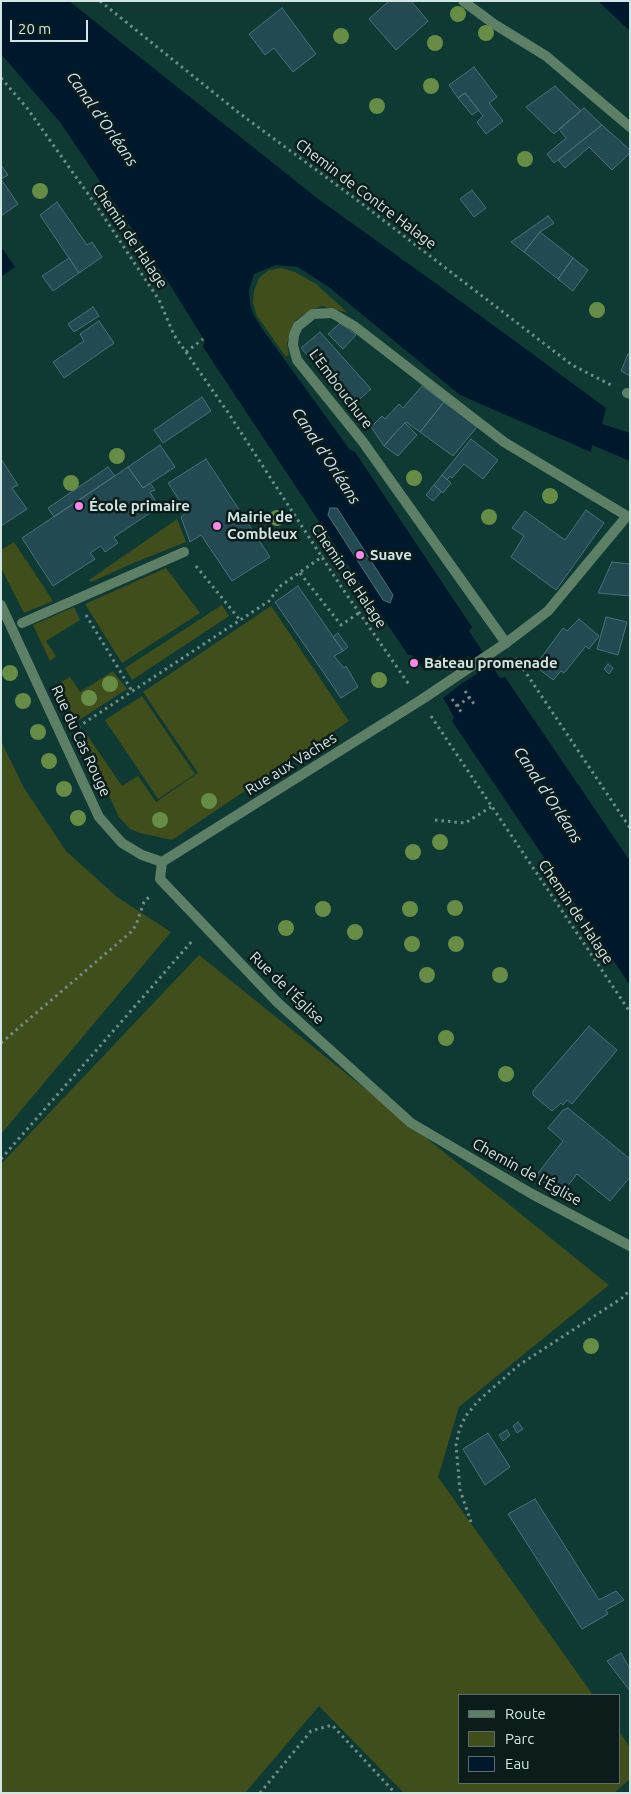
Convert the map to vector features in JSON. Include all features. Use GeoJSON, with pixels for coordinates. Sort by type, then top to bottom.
{"type":"FeatureCollection","features":[{"type":"Feature","properties":{"kind":"street"},"geometry":{"type":"LineString","coordinates":[[463,1],[494,24],[546,56],[630,127]]}},
{"type":"Feature","properties":{"kind":"street","name":"L'Embouchure"},"geometry":{"type":"LineString","coordinates":[[506,643],[363,442],[297,360],[293,345],[294,335],[298,326],[313,314],[332,313],[354,326],[504,442],[628,516]]}},
{"type":"Feature","properties":{"kind":"street"},"geometry":{"type":"LineString","coordinates":[[506,643],[548,611],[628,516]]}},
{"type":"Feature","properties":{"kind":"street"},"geometry":{"type":"LineString","coordinates":[[22,623],[184,552]]}},
{"type":"Feature","properties":{"kind":"street","name":"Rue du Cas Rouge"},"geometry":{"type":"LineString","coordinates":[[1,605],[99,817],[122,843],[142,855],[162,862]]}},
{"type":"Feature","properties":{"kind":"street","name":"Rue aux Vaches"},"geometry":{"type":"LineString","coordinates":[[162,862],[421,700],[506,643]]}},
{"type":"Feature","properties":{"kind":"street"},"geometry":{"type":"LineString","coordinates":[[162,862],[160,879],[165,884]]}},
{"type":"Feature","properties":{"kind":"street","name":"Rue de l'Église"},"geometry":{"type":"LineString","coordinates":[[165,884],[277,1002],[410,1123]]}},
{"type":"Feature","properties":{"kind":"street","name":"Chemin de l'Église"},"geometry":{"type":"LineString","coordinates":[[410,1123],[532,1194],[630,1246]]}},
{"type":"Feature","properties":{"kind":"path","name":"Chemin de Contre Halage"},"geometry":{"type":"LineString","coordinates":[[100,1],[239,113],[365,206],[572,365],[628,394]]}},
{"type":"Feature","properties":{"kind":"path","name":"Chemin de Halage"},"geometry":{"type":"LineString","coordinates":[[1,78],[26,108],[98,208],[159,300],[174,335],[340,585],[421,700],[630,1012]]}},
{"type":"Feature","properties":{"kind":"path"},"geometry":{"type":"LineString","coordinates":[[186,352],[203,340]]}},
{"type":"Feature","properties":{"kind":"path"},"geometry":{"type":"LineString","coordinates":[[184,552],[240,620]]}},
{"type":"Feature","properties":{"kind":"path"},"geometry":{"type":"LineString","coordinates":[[62,737],[269,602],[279,587],[322,556]]}},
{"type":"Feature","properties":{"kind":"path"},"geometry":{"type":"LineString","coordinates":[[300,573],[341,626],[360,612]]}},
{"type":"Feature","properties":{"kind":"path"},"geometry":{"type":"LineString","coordinates":[[76,599],[132,692]]}},
{"type":"Feature","properties":{"kind":"path"},"geometry":{"type":"LineString","coordinates":[[506,643],[630,828]]}},
{"type":"Feature","properties":{"kind":"path"},"geometry":{"type":"LineString","coordinates":[[463,688],[474,704]]}},
{"type":"Feature","properties":{"kind":"path"},"geometry":{"type":"LineString","coordinates":[[448,693],[462,712]]}},
{"type":"Feature","properties":{"kind":"path"},"geometry":{"type":"LineString","coordinates":[[457,706],[470,698]]}},
{"type":"Feature","properties":{"kind":"path"},"geometry":{"type":"LineString","coordinates":[[435,820],[465,823],[491,807]]}},
{"type":"Feature","properties":{"kind":"path"},"geometry":{"type":"LineString","coordinates":[[1,1044],[131,932],[144,902],[165,884]]}},
{"type":"Feature","properties":{"kind":"path"},"geometry":{"type":"LineString","coordinates":[[1,1160],[205,926]]}},
{"type":"Feature","properties":{"kind":"path"},"geometry":{"type":"LineString","coordinates":[[472,1522],[460,1490],[456,1445],[458,1431],[465,1417],[478,1401],[519,1364],[622,1298],[630,1290]]}},
{"type":"Feature","properties":{"kind":"path"},"geometry":{"type":"LineString","coordinates":[[260,1793],[311,1731],[332,1725],[395,1793]]}},
{"type":"Feature","properties":{"kind":"green space"},"geometry":{"type":"Polygon","coordinates":[[[281,268],[295,272],[316,284],[348,313],[322,306],[309,311],[296,320],[287,344],[289,355],[286,357],[257,316],[253,303],[254,291],[259,278],[269,270],[281,268]]]}},
{"type":"Feature","properties":{"kind":"green space"},"geometry":{"type":"Polygon","coordinates":[[[177,519],[186,542],[91,582],[89,580],[177,519]]]}},
{"type":"Feature","properties":{"kind":"green space"},"geometry":{"type":"Polygon","coordinates":[[[14,542],[53,601],[24,613],[1,568],[1,550],[14,542]]]}},
{"type":"Feature","properties":{"kind":"green space"},"geometry":{"type":"Polygon","coordinates":[[[166,568],[200,613],[122,663],[85,604],[166,568]]]}},
{"type":"Feature","properties":{"kind":"green space"},"geometry":{"type":"Polygon","coordinates":[[[222,605],[229,616],[132,680],[125,668],[222,605]]]}},
{"type":"Feature","properties":{"kind":"green space"},"geometry":{"type":"Polygon","coordinates":[[[271,606],[349,721],[172,840],[130,829],[119,817],[81,735],[85,732],[122,786],[138,776],[156,802],[198,773],[143,692],[271,606]]]}},
{"type":"Feature","properties":{"kind":"green space"},"geometry":{"type":"Polygon","coordinates":[[[74,607],[80,620],[46,641],[56,656],[50,661],[33,625],[74,607]]]}},
{"type":"Feature","properties":{"kind":"green space"},"geometry":{"type":"Polygon","coordinates":[[[113,671],[127,689],[76,722],[59,683],[70,677],[80,692],[113,671]]]}},
{"type":"Feature","properties":{"kind":"green space"},"geometry":{"type":"Polygon","coordinates":[[[142,696],[195,774],[158,799],[105,720],[142,696]]]}},
{"type":"Feature","properties":{"kind":"green space"},"geometry":{"type":"Polygon","coordinates":[[[1,741],[24,788],[66,851],[117,897],[171,932],[1,1134],[1,741]]]}},
{"type":"Feature","properties":{"kind":"green space"},"geometry":{"type":"Polygon","coordinates":[[[199,955],[609,1285],[459,1407],[438,1477],[592,1694],[458,1694],[458,1784],[621,1784],[621,1734],[630,1747],[630,1779],[614,1793],[404,1793],[319,1706],[245,1793],[1,1793],[1,1164],[199,955]]]}},
{"type":"Feature","properties":{"kind":"water","name":"Canal d'Orléans"},"geometry":{"type":"Polygon","coordinates":[[[1,1],[69,1],[317,198],[606,408],[602,424],[630,433],[630,461],[592,445],[591,452],[460,395],[330,288],[298,267],[276,265],[254,274],[249,290],[250,304],[253,314],[263,330],[350,450],[355,452],[472,627],[469,631],[500,678],[505,677],[630,861],[630,985],[452,721],[454,717],[443,698],[461,684],[441,655],[422,668],[412,655],[408,655],[203,347],[205,341],[172,288],[60,122],[1,54],[1,1]]]}},
{"type":"Feature","properties":{"kind":"water"},"geometry":{"type":"Polygon","coordinates":[[[598,1],[630,1],[630,31],[598,1]]]}},
{"type":"Feature","properties":{"kind":"water"},"geometry":{"type":"Polygon","coordinates":[[[3,249],[15,267],[1,277],[1,251],[3,249]]]}},
{"type":"Feature","properties":{"kind":"pier"},"geometry":{"type":"Polygon","coordinates":[[[468,656],[477,662],[480,672],[442,696],[457,684],[448,670],[468,656]]]}},
{"type":"Feature","properties":{"kind":"building"},"geometry":{"type":"Polygon","coordinates":[[[389,1],[411,1],[428,21],[396,50],[369,19],[389,1]]]}},
{"type":"Feature","properties":{"kind":"building"},"geometry":{"type":"Polygon","coordinates":[[[282,8],[316,54],[293,72],[274,48],[265,55],[249,34],[282,8]]]}},
{"type":"Feature","properties":{"kind":"building"},"geometry":{"type":"Polygon","coordinates":[[[474,67],[497,97],[489,103],[503,121],[486,134],[477,122],[483,116],[465,93],[458,98],[449,85],[474,67]]]}},
{"type":"Feature","properties":{"kind":"building"},"geometry":{"type":"Polygon","coordinates":[[[555,86],[581,111],[554,134],[526,107],[555,86]]]}},
{"type":"Feature","properties":{"kind":"building"},"geometry":{"type":"Polygon","coordinates":[[[465,93],[479,110],[472,115],[458,98],[465,93]]]}},
{"type":"Feature","properties":{"kind":"building"},"geometry":{"type":"Polygon","coordinates":[[[584,108],[602,125],[554,163],[547,154],[566,138],[559,129],[584,108]]]}},
{"type":"Feature","properties":{"kind":"building"},"geometry":{"type":"Polygon","coordinates":[[[602,125],[630,150],[630,153],[612,170],[589,147],[565,168],[558,160],[602,125]]]}},
{"type":"Feature","properties":{"kind":"building"},"geometry":{"type":"Polygon","coordinates":[[[1,165],[8,175],[1,179],[1,165]]]}},
{"type":"Feature","properties":{"kind":"building"},"geometry":{"type":"Polygon","coordinates":[[[1,179],[18,204],[1,216],[1,179]]]}},
{"type":"Feature","properties":{"kind":"building"},"geometry":{"type":"Polygon","coordinates":[[[472,190],[486,208],[474,217],[460,199],[472,190]]]}},
{"type":"Feature","properties":{"kind":"building"},"geometry":{"type":"Polygon","coordinates":[[[57,202],[87,245],[92,242],[102,257],[79,273],[40,215],[57,202]]]}},
{"type":"Feature","properties":{"kind":"building"},"geometry":{"type":"Polygon","coordinates":[[[548,216],[554,223],[540,232],[524,252],[511,242],[548,216]]]}},
{"type":"Feature","properties":{"kind":"building"},"geometry":{"type":"Polygon","coordinates":[[[540,232],[573,258],[558,279],[524,252],[540,232]]]}},
{"type":"Feature","properties":{"kind":"building"},"geometry":{"type":"Polygon","coordinates":[[[69,258],[79,273],[53,291],[42,276],[69,258]]]}},
{"type":"Feature","properties":{"kind":"building"},"geometry":{"type":"Polygon","coordinates":[[[573,258],[588,270],[573,291],[558,279],[573,258]]]}},
{"type":"Feature","properties":{"kind":"building"},"geometry":{"type":"Polygon","coordinates":[[[93,307],[99,316],[74,332],[68,324],[93,307]]]}},
{"type":"Feature","properties":{"kind":"building"},"geometry":{"type":"Polygon","coordinates":[[[99,321],[114,343],[64,378],[53,362],[84,341],[80,334],[99,321]]]}},
{"type":"Feature","properties":{"kind":"building"},"geometry":{"type":"Polygon","coordinates":[[[340,323],[356,335],[343,349],[328,334],[340,323]]]}},
{"type":"Feature","properties":{"kind":"building"},"geometry":{"type":"Polygon","coordinates":[[[320,332],[371,389],[352,406],[301,348],[320,332]]]}},
{"type":"Feature","properties":{"kind":"building"},"geometry":{"type":"Polygon","coordinates":[[[628,354],[630,355],[630,376],[621,371],[628,354]]]}},
{"type":"Feature","properties":{"kind":"building"},"geometry":{"type":"Polygon","coordinates":[[[422,386],[444,402],[420,432],[406,422],[384,446],[371,427],[382,416],[385,419],[399,404],[403,408],[422,386]]]}},
{"type":"Feature","properties":{"kind":"building"},"geometry":{"type":"Polygon","coordinates":[[[202,397],[211,411],[163,443],[154,430],[202,397]]]}},
{"type":"Feature","properties":{"kind":"building"},"geometry":{"type":"Polygon","coordinates":[[[444,402],[477,427],[453,456],[420,432],[444,402]]]}},
{"type":"Feature","properties":{"kind":"building"},"geometry":{"type":"Polygon","coordinates":[[[405,423],[417,435],[398,456],[384,446],[405,423]]]}},
{"type":"Feature","properties":{"kind":"building"},"geometry":{"type":"Polygon","coordinates":[[[471,439],[498,460],[483,479],[464,464],[452,478],[450,476],[447,480],[442,475],[471,439]]]}},
{"type":"Feature","properties":{"kind":"building"},"geometry":{"type":"Polygon","coordinates":[[[160,445],[175,467],[143,488],[128,467],[160,445]]]}},
{"type":"Feature","properties":{"kind":"building"},"geometry":{"type":"Polygon","coordinates":[[[1,459],[18,485],[12,488],[27,509],[1,526],[1,459]]]}},
{"type":"Feature","properties":{"kind":"building","name":"Mairie de Combleux"},"geometry":{"type":"Polygon","coordinates":[[[206,459],[270,557],[232,581],[201,535],[190,542],[181,517],[187,512],[168,483],[206,459]]]}},
{"type":"Feature","properties":{"kind":"building"},"geometry":{"type":"Polygon","coordinates":[[[108,467],[115,476],[54,517],[48,508],[108,467]]]}},
{"type":"Feature","properties":{"kind":"building"},"geometry":{"type":"Polygon","coordinates":[[[128,467],[143,488],[150,483],[155,490],[150,492],[159,507],[114,537],[118,543],[105,552],[101,546],[90,553],[95,559],[53,586],[22,538],[128,467]]]}},
{"type":"Feature","properties":{"kind":"building"},"geometry":{"type":"Polygon","coordinates":[[[442,475],[451,483],[443,493],[434,485],[442,475]]]}},
{"type":"Feature","properties":{"kind":"building"},"geometry":{"type":"Polygon","coordinates":[[[434,485],[441,492],[433,501],[426,495],[434,485]]]}},
{"type":"Feature","properties":{"kind":"building","name":"Suave"},"geometry":{"type":"Polygon","coordinates":[[[330,508],[337,508],[393,595],[390,603],[383,600],[328,515],[330,508]]]}},
{"type":"Feature","properties":{"kind":"building"},"geometry":{"type":"Polygon","coordinates":[[[586,510],[604,523],[556,590],[511,557],[524,536],[512,528],[525,511],[565,540],[586,510]]]}},
{"type":"Feature","properties":{"kind":"building"},"geometry":{"type":"Polygon","coordinates":[[[612,562],[630,564],[630,596],[598,593],[612,562]]]}},
{"type":"Feature","properties":{"kind":"building"},"geometry":{"type":"Polygon","coordinates":[[[298,586],[343,651],[334,656],[344,668],[346,666],[358,687],[341,698],[275,602],[298,586]]]}},
{"type":"Feature","properties":{"kind":"building"},"geometry":{"type":"Polygon","coordinates":[[[606,617],[627,622],[618,655],[597,649],[606,617]]]}},
{"type":"Feature","properties":{"kind":"building"},"geometry":{"type":"Polygon","coordinates":[[[579,619],[599,636],[589,649],[586,646],[564,673],[561,671],[553,680],[535,666],[563,628],[567,631],[579,619]]]}},
{"type":"Feature","properties":{"kind":"building"},"geometry":{"type":"Polygon","coordinates":[[[338,633],[348,647],[343,651],[333,637],[338,633]]]}},
{"type":"Feature","properties":{"kind":"building"},"geometry":{"type":"Polygon","coordinates":[[[608,664],[613,668],[609,674],[604,669],[608,664]]]}},
{"type":"Feature","properties":{"kind":"building"},"geometry":{"type":"Polygon","coordinates":[[[589,1026],[617,1050],[572,1104],[567,1100],[563,1105],[561,1103],[552,1111],[533,1095],[533,1091],[589,1026]]]}},
{"type":"Feature","properties":{"kind":"building"},"geometry":{"type":"Polygon","coordinates":[[[568,1108],[630,1159],[630,1177],[610,1201],[577,1174],[562,1193],[535,1177],[563,1141],[548,1128],[563,1110],[568,1108]]]}},
{"type":"Feature","properties":{"kind":"building"},"geometry":{"type":"Polygon","coordinates":[[[518,1422],[523,1429],[517,1433],[513,1426],[518,1422]]]}},
{"type":"Feature","properties":{"kind":"building"},"geometry":{"type":"Polygon","coordinates":[[[507,1430],[510,1435],[503,1441],[499,1435],[507,1430]]]}},
{"type":"Feature","properties":{"kind":"building"},"geometry":{"type":"Polygon","coordinates":[[[488,1433],[510,1467],[485,1485],[463,1449],[488,1433]]]}},
{"type":"Feature","properties":{"kind":"building"},"geometry":{"type":"Polygon","coordinates":[[[535,1499],[599,1600],[616,1591],[624,1600],[606,1610],[608,1614],[582,1629],[508,1514],[535,1499]]]}},
{"type":"Feature","properties":{"kind":"building"},"geometry":{"type":"Polygon","coordinates":[[[621,1653],[630,1669],[630,1691],[607,1661],[621,1653]]]}},
{"type":"Feature","properties":{"kind":"place","name":"École primaire"},"geometry":{"type":"Point","coordinates":[79,506]}},
{"type":"Feature","properties":{"kind":"place","name":"Mairie de Combleux"},"geometry":{"type":"Point","coordinates":[217,526]}},
{"type":"Feature","properties":{"kind":"place","name":"Suave"},"geometry":{"type":"Point","coordinates":[360,555]}},
{"type":"Feature","properties":{"kind":"place","name":"Bateau promenade"},"geometry":{"type":"Point","coordinates":[414,663]}}]}
